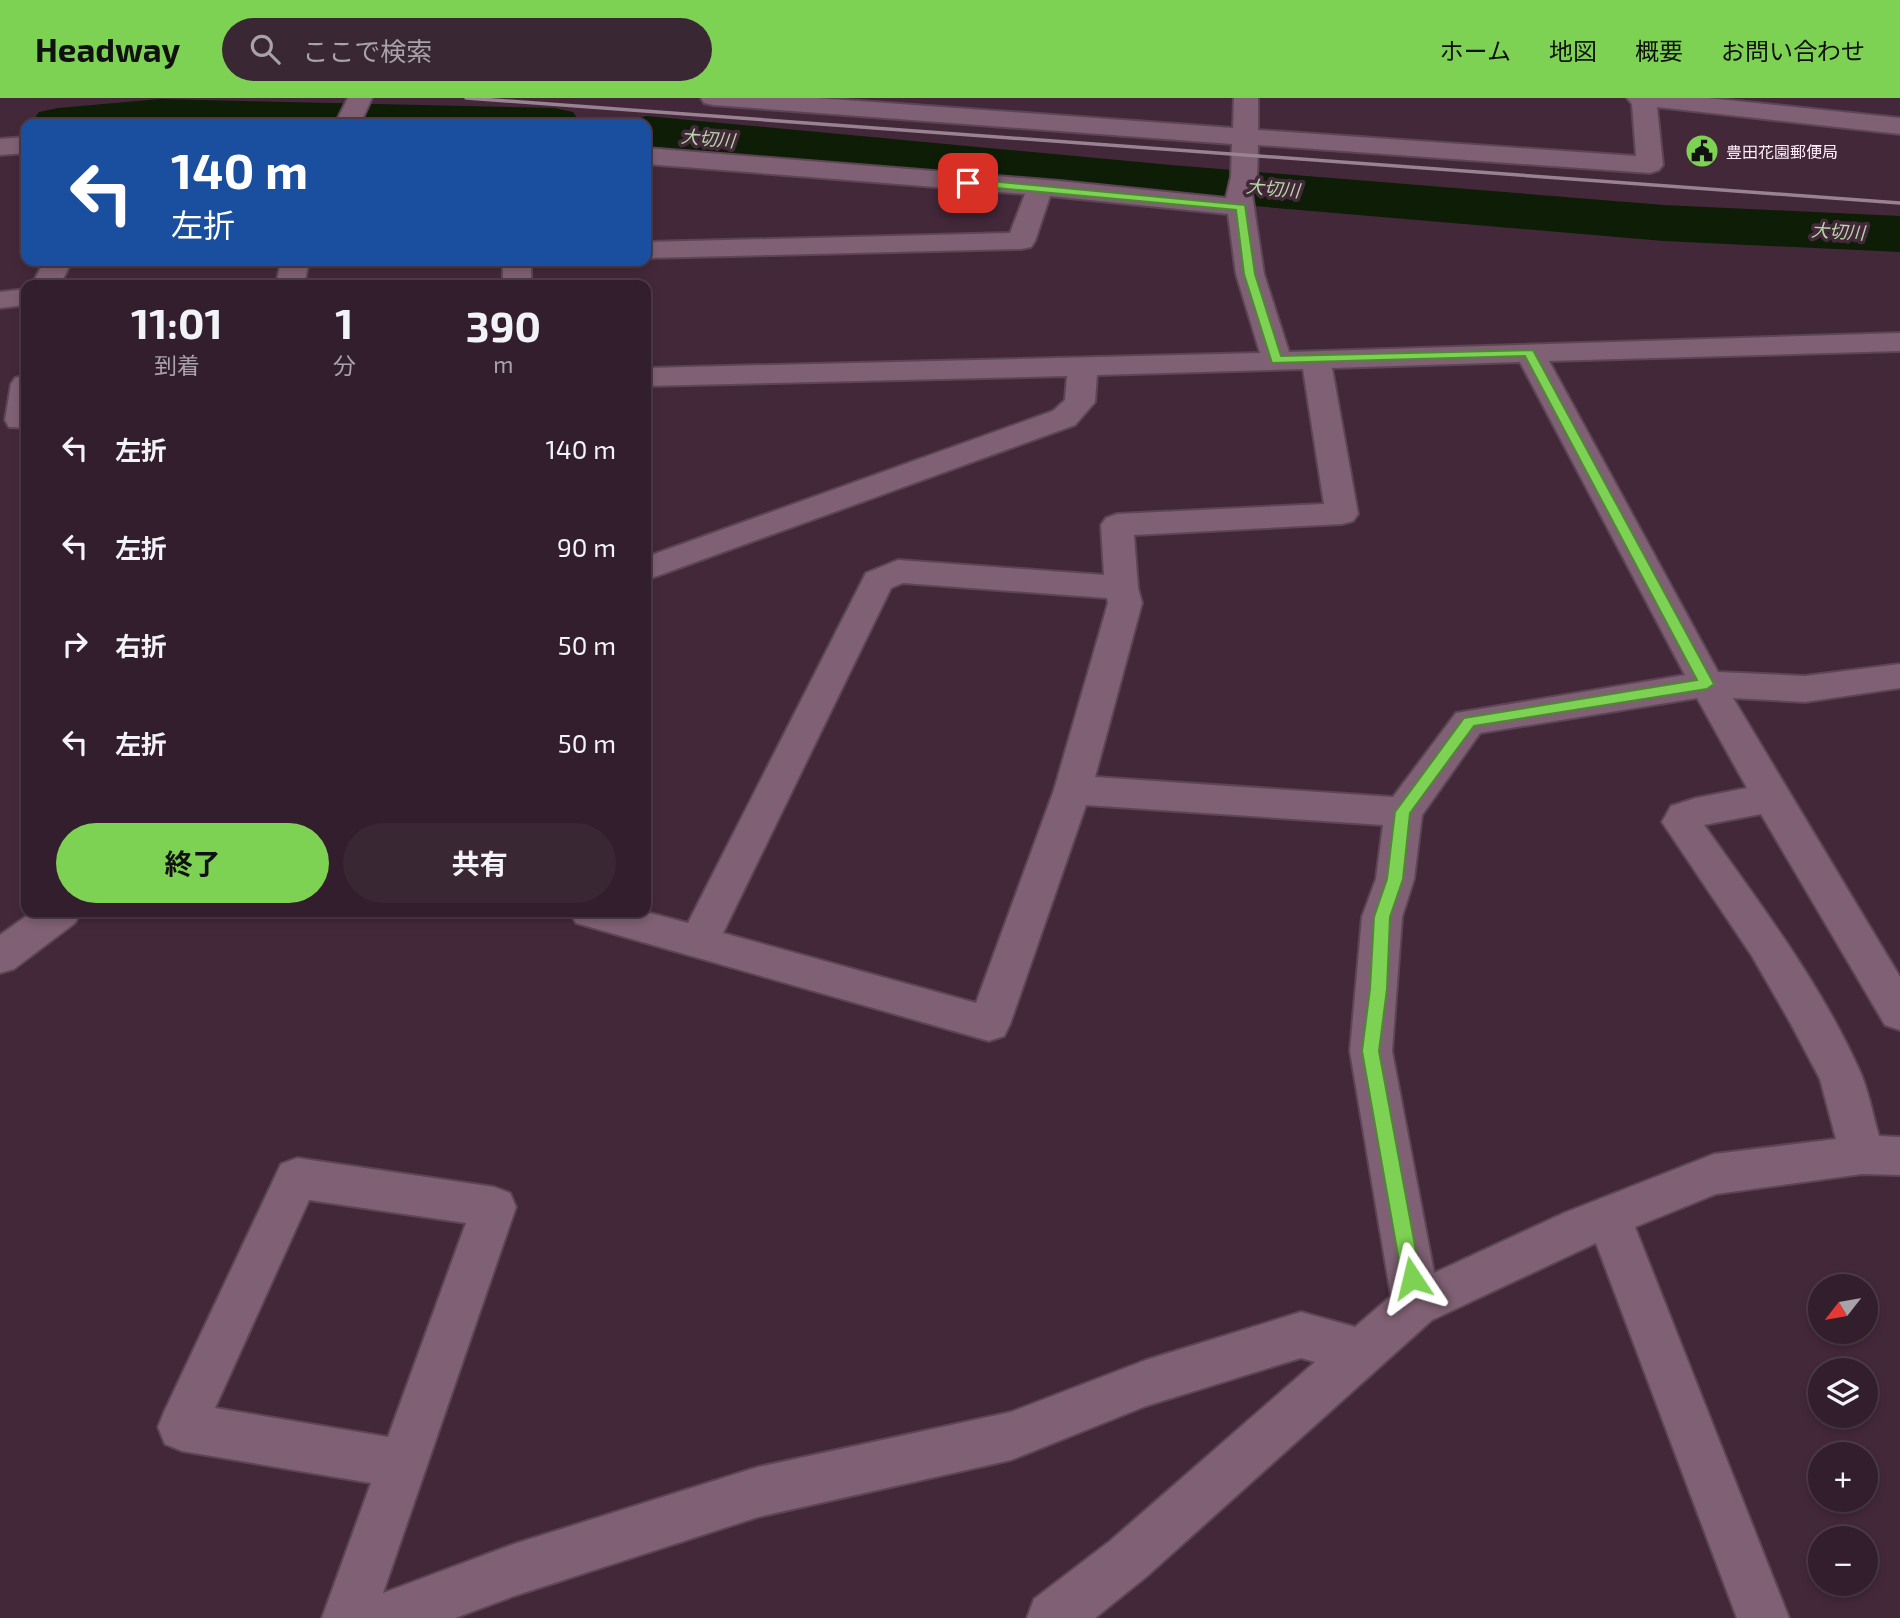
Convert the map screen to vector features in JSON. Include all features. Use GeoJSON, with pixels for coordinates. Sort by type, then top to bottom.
{"type":"FeatureCollection","features":[{"type":"Feature","properties":{"kind":"street"},"geometry":{"type":"LineString","coordinates":[[713,98],[1051,110],[1244,139],[1650,164],[1642,98],[1900,126]]}},
{"type":"Feature","properties":{"kind":"street"},"geometry":{"type":"LineString","coordinates":[[1247,98],[1241,193],[1250,274],[1276,360]]}},
{"type":"Feature","properties":{"kind":"street"},"geometry":{"type":"LineString","coordinates":[[0,147],[21,145]]}},
{"type":"Feature","properties":{"kind":"street"},"geometry":{"type":"LineString","coordinates":[[651,156],[1040,188],[1241,193]]}},
{"type":"Feature","properties":{"kind":"street"},"geometry":{"type":"LineString","coordinates":[[651,250],[1021,240],[1040,188]]}},
{"type":"Feature","properties":{"kind":"street"},"geometry":{"type":"LineString","coordinates":[[0,300],[21,298]]}},
{"type":"Feature","properties":{"kind":"street"},"geometry":{"type":"LineString","coordinates":[[651,377],[884,373],[1900,342]]}},
{"type":"Feature","properties":{"kind":"street"},"geometry":{"type":"LineString","coordinates":[[1529,352],[1707,684],[1771,798],[1900,1013]]}},
{"type":"Feature","properties":{"kind":"street"},"geometry":{"type":"LineString","coordinates":[[607,917],[989,1024],[1073,790],[1125,603],[1121,588],[1116,525],[1342,514],[1316,360]]}},
{"type":"Feature","properties":{"kind":"street"},"geometry":{"type":"LineString","coordinates":[[651,567],[1064,418],[1080,402],[1083,365]]}},
{"type":"Feature","properties":{"kind":"street"},"geometry":{"type":"LineString","coordinates":[[15,421],[21,401]]}},
{"type":"Feature","properties":{"kind":"street"},"geometry":{"type":"LineString","coordinates":[[698,943],[878,580],[898,571],[1121,588]]}},
{"type":"Feature","properties":{"kind":"street"},"geometry":{"type":"LineString","coordinates":[[1416,1304],[1371,1051],[1382,917],[1395,879],[1403,812],[1469,722],[1707,684],[1805,688],[1900,676]]}},
{"type":"Feature","properties":{"kind":"street"},"geometry":{"type":"LineString","coordinates":[[1073,790],[1403,812]]}},
{"type":"Feature","properties":{"kind":"street"},"geometry":{"type":"LineString","coordinates":[[1053,1618],[1128,1559],[1416,1304],[1608,1216],[1714,1174],[1881,1155],[1806,1012],[1766,945],[1681,822],[1684,816],[1696,812],[1771,798]]}},
{"type":"Feature","properties":{"kind":"street"},"geometry":{"type":"LineString","coordinates":[[0,957],[54,917]]}},
{"type":"Feature","properties":{"kind":"street"},"geometry":{"type":"LineString","coordinates":[[348,1618],[403,1464],[494,1207],[298,1178],[182,1427],[403,1464]]}},
{"type":"Feature","properties":{"kind":"street"},"geometry":{"type":"LineString","coordinates":[[1608,1216],[1763,1618]]}},
{"type":"Feature","properties":{"kind":"street"},"geometry":{"type":"LineString","coordinates":[[385,1618],[514,1570],[758,1492],[1011,1436],[1146,1383],[1301,1335],[1362,1352]]}},
{"type":"Feature","properties":{"kind":"waterway","name":"大切川"},"geometry":{"type":"LineString","coordinates":[[115,119],[160,115],[335,119]]}},
{"type":"Feature","properties":{"kind":"waterway","name":"大切川"},"geometry":{"type":"LineString","coordinates":[[651,133],[1171,182],[1664,223],[1900,234]]}},
{"type":"Feature","properties":{"kind":"railway"},"geometry":{"type":"LineString","coordinates":[[466,98],[1900,203]]}},
{"type":"Feature","properties":{"kind":"place","name":"豊田花園郵便局"},"geometry":{"type":"Point","coordinates":[1702,151]}},
{"type":"Feature","properties":{"kind":"route"},"geometry":{"type":"LineString","coordinates":[[968,183],[1241,207],[1250,274],[1276,360],[1529,352],[1707,684],[1469,722],[1403,812],[1395,879],[1382,917],[1371,1051],[1412,1278]]}}]}
